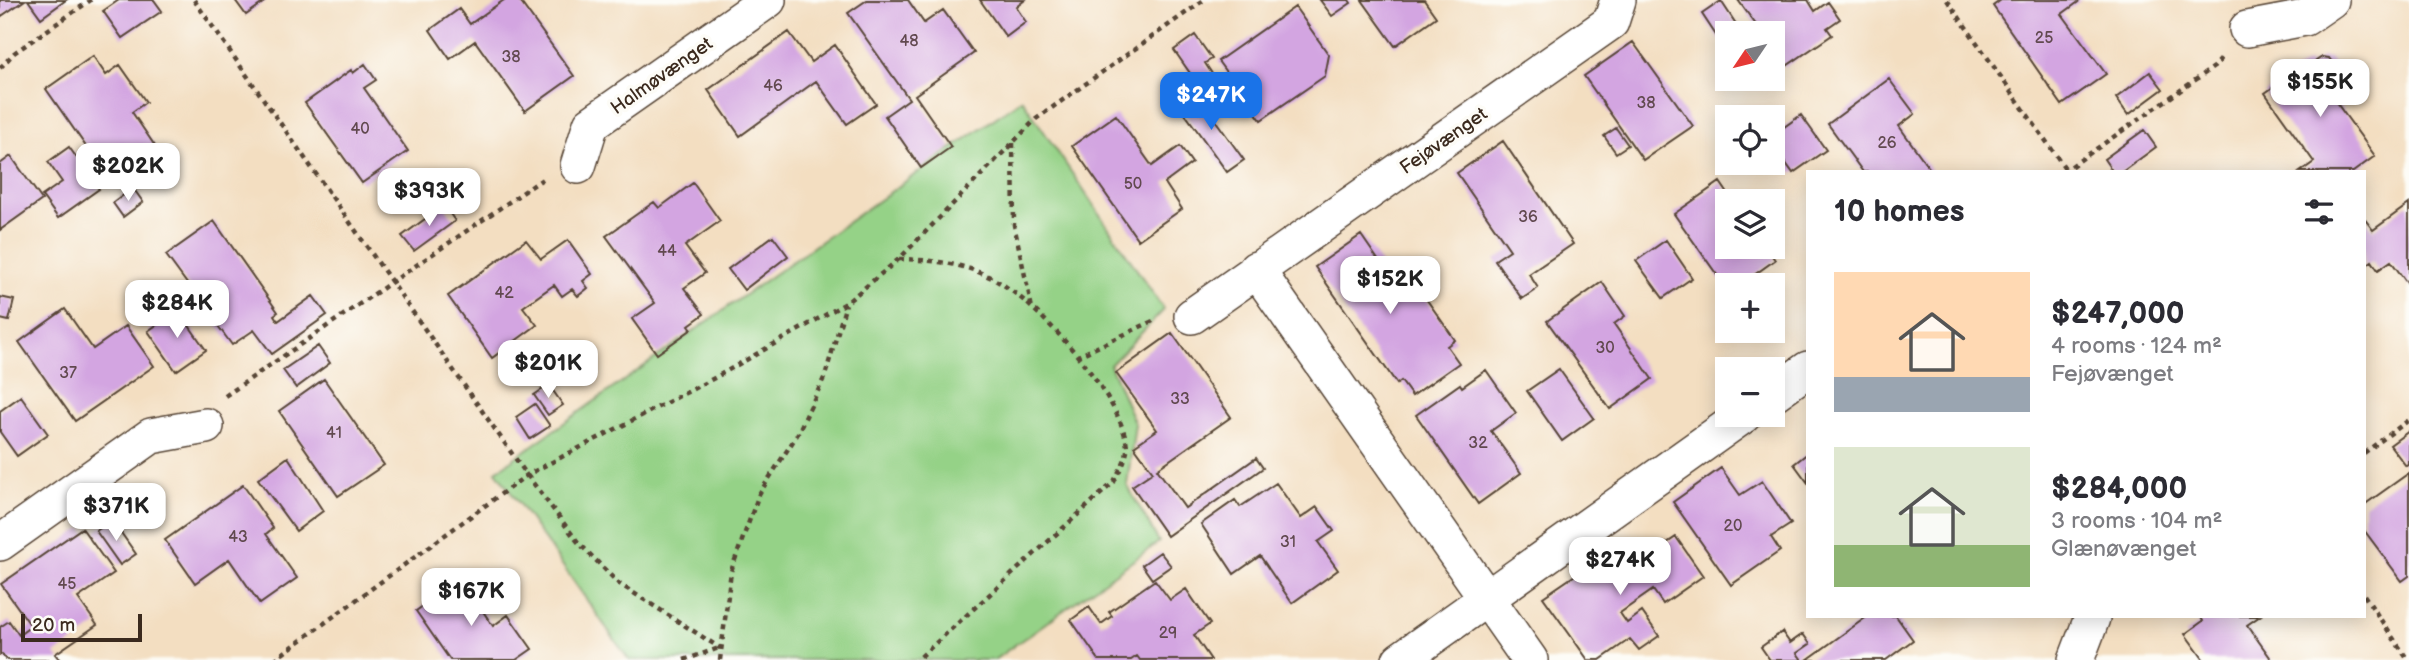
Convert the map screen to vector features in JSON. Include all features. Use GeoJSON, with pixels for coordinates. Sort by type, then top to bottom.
{"type":"FeatureCollection","features":[{"type":"Feature","properties":{"kind":"street","name":"Halmøvænget"},"geometry":{"type":"LineString","coordinates":[[578,166],[591,124],[768,0]]}},
{"type":"Feature","properties":{"kind":"street","name":"Fejøvænget"},"geometry":{"type":"LineString","coordinates":[[1192,316],[1611,22],[1618,0]]}},
{"type":"Feature","properties":{"kind":"street"},"geometry":{"type":"LineString","coordinates":[[2247,29],[2305,19],[2331,0]]}},
{"type":"Feature","properties":{"kind":"street"},"geometry":{"type":"LineString","coordinates":[[1256,269],[1530,660]]}},
{"type":"Feature","properties":{"kind":"street"},"geometry":{"type":"LineString","coordinates":[[1785,385],[1806,370]]}},
{"type":"Feature","properties":{"kind":"street"},"geometry":{"type":"LineString","coordinates":[[0,543],[151,436],[206,426]]}},
{"type":"Feature","properties":{"kind":"street"},"geometry":{"type":"LineString","coordinates":[[1400,660],[1488,600],[1727,427]]}},
{"type":"Feature","properties":{"kind":"street"},"geometry":{"type":"LineString","coordinates":[[2076,660],[2092,618]]}},
{"type":"Feature","properties":{"kind":"path"},"geometry":{"type":"LineString","coordinates":[[0,68],[14,53],[91,0]]}},
{"type":"Feature","properties":{"kind":"path"},"geometry":{"type":"LineString","coordinates":[[194,0],[527,475],[578,542],[618,583],[720,648]]}},
{"type":"Feature","properties":{"kind":"path"},"geometry":{"type":"LineString","coordinates":[[274,660],[527,475],[718,376],[846,303],[899,259],[1036,119],[1204,0]]}},
{"type":"Feature","properties":{"kind":"path"},"geometry":{"type":"LineString","coordinates":[[1947,0],[2065,170]]}},
{"type":"Feature","properties":{"kind":"path"},"geometry":{"type":"LineString","coordinates":[[2067,170],[2214,67],[2247,29]]}},
{"type":"Feature","properties":{"kind":"path"},"geometry":{"type":"LineString","coordinates":[[1013,142],[1014,225],[1032,308]]}},
{"type":"Feature","properties":{"kind":"path"},"geometry":{"type":"LineString","coordinates":[[206,426],[228,393],[541,179],[578,166]]}},
{"type":"Feature","properties":{"kind":"path"},"geometry":{"type":"LineString","coordinates":[[899,259],[936,260],[969,268],[1002,284],[1032,308],[1109,396],[1123,423],[1128,451],[1114,482],[918,660]]}},
{"type":"Feature","properties":{"kind":"path"},"geometry":{"type":"LineString","coordinates":[[720,660],[731,571],[760,494],[797,435],[825,376],[846,303]]}},
{"type":"Feature","properties":{"kind":"path"},"geometry":{"type":"LineString","coordinates":[[1076,357],[1167,314],[1192,316]]}},
{"type":"Feature","properties":{"kind":"path"},"geometry":{"type":"LineString","coordinates":[[2366,452],[2409,420]]}},
{"type":"Feature","properties":{"kind":"path"},"geometry":{"type":"LineString","coordinates":[[2366,598],[2406,657]]}},
{"type":"Feature","properties":{"kind":"path"},"geometry":{"type":"LineString","coordinates":[[684,660],[720,648]]}},
{"type":"Feature","properties":{"kind":"green space"},"geometry":{"type":"Polygon","coordinates":[[[1022,99],[1164,310],[1110,365],[1135,424],[1127,485],[1159,542],[994,660],[629,660],[496,471],[1022,99]]]}},
{"type":"Feature","properties":{"kind":"building"},"geometry":{"type":"Polygon","coordinates":[[[0,0],[25,0],[0,17],[0,0]]]}},
{"type":"Feature","properties":{"kind":"building"},"geometry":{"type":"Polygon","coordinates":[[[28,0],[66,0],[41,18],[28,0]]]}},
{"type":"Feature","properties":{"kind":"building"},"geometry":{"type":"Polygon","coordinates":[[[119,0],[154,0],[162,11],[122,38],[103,11],[119,0]]]}},
{"type":"Feature","properties":{"kind":"building"},"geometry":{"type":"Polygon","coordinates":[[[235,0],[267,0],[246,15],[235,0]]]}},
{"type":"Feature","properties":{"kind":"building"},"geometry":{"type":"Polygon","coordinates":[[[504,0],[519,0],[574,76],[525,111],[475,41],[450,59],[430,30],[459,9],[470,24],[504,0]]]}},
{"type":"Feature","properties":{"kind":"building"},"geometry":{"type":"Polygon","coordinates":[[[867,0],[908,0],[924,23],[943,10],[974,53],[915,95],[951,147],[921,168],[885,116],[909,99],[848,13],[867,0]]]}},
{"type":"Feature","properties":{"kind":"building"},"geometry":{"type":"Polygon","coordinates":[[[980,0],[1025,0],[1016,7],[1026,22],[1006,37],[980,0]]]}},
{"type":"Feature","properties":{"kind":"building"},"geometry":{"type":"Polygon","coordinates":[[[1320,0],[1349,0],[1351,3],[1332,16],[1320,0]]]}},
{"type":"Feature","properties":{"kind":"building"},"geometry":{"type":"Polygon","coordinates":[[[1362,0],[1424,0],[1436,17],[1395,46],[1362,0]]]}},
{"type":"Feature","properties":{"kind":"building"},"geometry":{"type":"Polygon","coordinates":[[[1738,0],[1808,0],[1815,11],[1828,2],[1840,19],[1827,28],[1832,35],[1785,67],[1785,21],[1753,21],[1738,0]]]}},
{"type":"Feature","properties":{"kind":"building"},"geometry":{"type":"Polygon","coordinates":[[[2001,0],[2081,0],[2062,14],[2106,74],[2062,105],[1993,6],[2001,0]]]}},
{"type":"Feature","properties":{"kind":"building"},"geometry":{"type":"Polygon","coordinates":[[[1721,1],[1734,21],[1715,21],[1715,34],[1702,14],[1721,1]]]}},
{"type":"Feature","properties":{"kind":"building"},"geometry":{"type":"Polygon","coordinates":[[[1295,7],[1329,55],[1325,76],[1261,120],[1218,61],[1295,7]]]}},
{"type":"Feature","properties":{"kind":"building"},"geometry":{"type":"Polygon","coordinates":[[[789,32],[811,62],[835,45],[876,104],[847,124],[816,81],[740,136],[708,90],[789,32]]]}},
{"type":"Feature","properties":{"kind":"building"},"geometry":{"type":"Polygon","coordinates":[[[1195,35],[1212,59],[1205,63],[1222,89],[1208,99],[1174,50],[1195,35]]]}},
{"type":"Feature","properties":{"kind":"building"},"geometry":{"type":"Polygon","coordinates":[[[1633,42],[1693,126],[1643,160],[1584,76],[1633,42]]]}},
{"type":"Feature","properties":{"kind":"building"},"geometry":{"type":"Polygon","coordinates":[[[93,56],[106,75],[120,65],[146,102],[132,112],[157,149],[110,181],[46,89],[93,56]]]}},
{"type":"Feature","properties":{"kind":"building"},"geometry":{"type":"Polygon","coordinates":[[[2322,57],[2329,58],[2342,76],[2341,83],[2328,91],[2375,156],[2356,170],[2303,170],[2314,162],[2265,93],[2308,62],[2310,65],[2322,57]]]}},
{"type":"Feature","properties":{"kind":"building"},"geometry":{"type":"Polygon","coordinates":[[[365,64],[376,80],[364,88],[408,151],[362,183],[305,103],[351,70],[353,73],[365,64]]]}},
{"type":"Feature","properties":{"kind":"building"},"geometry":{"type":"Polygon","coordinates":[[[2150,72],[2163,89],[2128,115],[2116,98],[2150,72]]]}},
{"type":"Feature","properties":{"kind":"building"},"geometry":{"type":"Polygon","coordinates":[[[1889,79],[1915,114],[1899,126],[1931,170],[1862,170],[1828,124],[1889,79]]]}},
{"type":"Feature","properties":{"kind":"building"},"geometry":{"type":"Polygon","coordinates":[[[1195,92],[1244,160],[1227,172],[1178,104],[1195,92]]]}},
{"type":"Feature","properties":{"kind":"building"},"geometry":{"type":"Polygon","coordinates":[[[1116,115],[1152,166],[1180,146],[1192,163],[1165,183],[1182,209],[1138,240],[1072,146],[1116,115]]]}},
{"type":"Feature","properties":{"kind":"building"},"geometry":{"type":"Polygon","coordinates":[[[1801,115],[1826,150],[1793,173],[1785,162],[1785,126],[1801,115]]]}},
{"type":"Feature","properties":{"kind":"building"},"geometry":{"type":"Polygon","coordinates":[[[1616,128],[1628,145],[1616,153],[1604,136],[1616,128]]]}},
{"type":"Feature","properties":{"kind":"building"},"geometry":{"type":"Polygon","coordinates":[[[2144,130],[2156,147],[2125,170],[2112,170],[2104,159],[2144,130]]]}},
{"type":"Feature","properties":{"kind":"building"},"geometry":{"type":"Polygon","coordinates":[[[1503,141],[1573,244],[1529,274],[1538,288],[1522,299],[1495,260],[1510,250],[1457,173],[1503,141]]]}},
{"type":"Feature","properties":{"kind":"building"},"geometry":{"type":"Polygon","coordinates":[[[69,147],[99,189],[58,218],[42,196],[62,182],[48,162],[69,147]]]}},
{"type":"Feature","properties":{"kind":"building"},"geometry":{"type":"Polygon","coordinates":[[[11,156],[42,200],[0,230],[0,164],[11,156]]]}},
{"type":"Feature","properties":{"kind":"building"},"geometry":{"type":"Polygon","coordinates":[[[1720,182],[1725,189],[1715,189],[1715,259],[1775,260],[1757,273],[1716,273],[1674,214],[1720,182]]]}},
{"type":"Feature","properties":{"kind":"building"},"geometry":{"type":"Polygon","coordinates":[[[693,183],[720,221],[685,246],[705,273],[684,288],[704,314],[689,325],[692,329],[657,354],[632,319],[655,303],[606,236],[654,202],[659,208],[693,183]]]}},
{"type":"Feature","properties":{"kind":"building"},"geometry":{"type":"Polygon","coordinates":[[[133,188],[143,202],[123,217],[113,203],[133,188]]]}},
{"type":"Feature","properties":{"kind":"building"},"geometry":{"type":"Polygon","coordinates":[[[2409,204],[2409,286],[2391,261],[2378,270],[2372,261],[2366,266],[2366,221],[2373,230],[2409,204]]]}},
{"type":"Feature","properties":{"kind":"building"},"geometry":{"type":"Polygon","coordinates":[[[444,205],[455,221],[414,251],[402,236],[444,205]]]}},
{"type":"Feature","properties":{"kind":"building"},"geometry":{"type":"Polygon","coordinates":[[[214,221],[278,312],[274,315],[278,321],[313,296],[327,315],[272,354],[254,330],[232,345],[166,255],[214,221]]]}},
{"type":"Feature","properties":{"kind":"building"},"geometry":{"type":"Polygon","coordinates":[[[1361,235],[1396,286],[1410,276],[1455,340],[1447,346],[1459,363],[1412,396],[1401,381],[1397,384],[1315,267],[1361,235]]]}},
{"type":"Feature","properties":{"kind":"building"},"geometry":{"type":"Polygon","coordinates":[[[773,236],[788,256],[744,290],[728,269],[773,236]]]}},
{"type":"Feature","properties":{"kind":"building"},"geometry":{"type":"Polygon","coordinates":[[[526,240],[541,259],[568,240],[592,274],[583,281],[588,288],[578,296],[572,289],[562,296],[554,285],[523,307],[537,325],[492,358],[448,296],[526,240]]]}},
{"type":"Feature","properties":{"kind":"building"},"geometry":{"type":"Polygon","coordinates":[[[1666,240],[1692,278],[1663,298],[1636,261],[1666,240]]]}},
{"type":"Feature","properties":{"kind":"building"},"geometry":{"type":"Polygon","coordinates":[[[1602,282],[1625,316],[1614,324],[1652,379],[1610,409],[1547,321],[1602,282]]]}},
{"type":"Feature","properties":{"kind":"building"},"geometry":{"type":"Polygon","coordinates":[[[0,297],[14,300],[9,321],[0,319],[0,297]]]}},
{"type":"Feature","properties":{"kind":"building"},"geometry":{"type":"Polygon","coordinates":[[[65,309],[93,349],[126,326],[154,366],[75,421],[19,342],[65,309]]]}},
{"type":"Feature","properties":{"kind":"building"},"geometry":{"type":"Polygon","coordinates":[[[178,310],[206,350],[176,371],[148,331],[178,310]]]}},
{"type":"Feature","properties":{"kind":"building"},"geometry":{"type":"Polygon","coordinates":[[[1172,333],[1231,417],[1157,469],[1185,508],[1256,458],[1263,468],[1167,536],[1132,486],[1153,472],[1134,446],[1157,430],[1116,373],[1172,333]]]}},
{"type":"Feature","properties":{"kind":"building"},"geometry":{"type":"Polygon","coordinates":[[[318,346],[330,363],[296,388],[283,370],[318,346]]]}},
{"type":"Feature","properties":{"kind":"building"},"geometry":{"type":"Polygon","coordinates":[[[1559,369],[1594,418],[1562,441],[1527,391],[1559,369]]]}},
{"type":"Feature","properties":{"kind":"building"},"geometry":{"type":"Polygon","coordinates":[[[1486,370],[1516,413],[1491,431],[1521,473],[1478,504],[1416,415],[1460,384],[1462,387],[1486,370]]]}},
{"type":"Feature","properties":{"kind":"building"},"geometry":{"type":"Polygon","coordinates":[[[324,379],[384,465],[338,496],[279,411],[324,379]]]}},
{"type":"Feature","properties":{"kind":"building"},"geometry":{"type":"Polygon","coordinates":[[[549,385],[563,405],[548,415],[534,395],[549,385]]]}},
{"type":"Feature","properties":{"kind":"building"},"geometry":{"type":"Polygon","coordinates":[[[21,396],[48,434],[17,456],[0,432],[0,411],[21,396]]]}},
{"type":"Feature","properties":{"kind":"building"},"geometry":{"type":"Polygon","coordinates":[[[535,404],[550,426],[530,439],[516,417],[535,404]]]}},
{"type":"Feature","properties":{"kind":"building"},"geometry":{"type":"Polygon","coordinates":[[[2409,431],[2409,465],[2406,466],[2390,445],[2409,431]]]}},
{"type":"Feature","properties":{"kind":"building"},"geometry":{"type":"Polygon","coordinates":[[[1806,455],[1806,480],[1794,464],[1806,455]]]}},
{"type":"Feature","properties":{"kind":"building"},"geometry":{"type":"Polygon","coordinates":[[[288,457],[323,511],[296,531],[258,479],[288,457]]]}},
{"type":"Feature","properties":{"kind":"building"},"geometry":{"type":"Polygon","coordinates":[[[1721,468],[1740,495],[1762,481],[1791,524],[1771,537],[1780,551],[1731,585],[1673,502],[1721,468]]]}},
{"type":"Feature","properties":{"kind":"building"},"geometry":{"type":"Polygon","coordinates":[[[2409,473],[2409,576],[2402,581],[2366,533],[2366,504],[2409,473]]]}},
{"type":"Feature","properties":{"kind":"building"},"geometry":{"type":"Polygon","coordinates":[[[1276,483],[1301,518],[1317,507],[1334,531],[1318,542],[1338,570],[1292,603],[1260,556],[1234,574],[1201,524],[1235,500],[1240,507],[1276,483]]]}},
{"type":"Feature","properties":{"kind":"building"},"geometry":{"type":"Polygon","coordinates":[[[243,485],[273,528],[266,534],[297,578],[260,604],[229,559],[195,583],[165,540],[243,485]]]}},
{"type":"Feature","properties":{"kind":"building"},"geometry":{"type":"Polygon","coordinates":[[[112,520],[136,554],[120,565],[96,531],[112,520]]]}},
{"type":"Feature","properties":{"kind":"building"},"geometry":{"type":"Polygon","coordinates":[[[82,528],[114,573],[78,598],[97,625],[55,654],[60,660],[7,660],[0,655],[0,627],[9,621],[19,635],[31,626],[1,584],[82,528]]]}},
{"type":"Feature","properties":{"kind":"building"},"geometry":{"type":"Polygon","coordinates":[[[1676,537],[1703,576],[1663,604],[1653,590],[1620,613],[1627,623],[1642,612],[1659,636],[1639,650],[1630,639],[1600,660],[1588,660],[1543,597],[1587,567],[1589,571],[1626,545],[1639,562],[1676,537]]]}},
{"type":"Feature","properties":{"kind":"building"},"geometry":{"type":"Polygon","coordinates":[[[1160,552],[1171,566],[1152,579],[1142,565],[1160,552]]]}},
{"type":"Feature","properties":{"kind":"building"},"geometry":{"type":"Polygon","coordinates":[[[461,579],[493,626],[508,615],[532,649],[516,660],[450,660],[416,611],[461,579]]]}},
{"type":"Feature","properties":{"kind":"building"},"geometry":{"type":"Polygon","coordinates":[[[1155,580],[1170,600],[1186,589],[1210,624],[1194,635],[1211,660],[1140,660],[1137,656],[1131,660],[1099,660],[1071,620],[1089,607],[1101,624],[1112,616],[1109,612],[1155,580]]]}},
{"type":"Feature","properties":{"kind":"building"},"geometry":{"type":"Polygon","coordinates":[[[1865,618],[1897,618],[1913,640],[1886,660],[1807,660],[1865,618]]]}},
{"type":"Feature","properties":{"kind":"building"},"geometry":{"type":"Polygon","coordinates":[[[2201,618],[2257,618],[2247,625],[2272,660],[2204,660],[2185,634],[2203,621],[2201,618]]]}},
{"type":"Feature","properties":{"kind":"building"},"geometry":{"type":"Polygon","coordinates":[[[1782,632],[1790,643],[1803,634],[1810,644],[1797,653],[1802,660],[1770,660],[1761,647],[1782,632]]]}}]}
